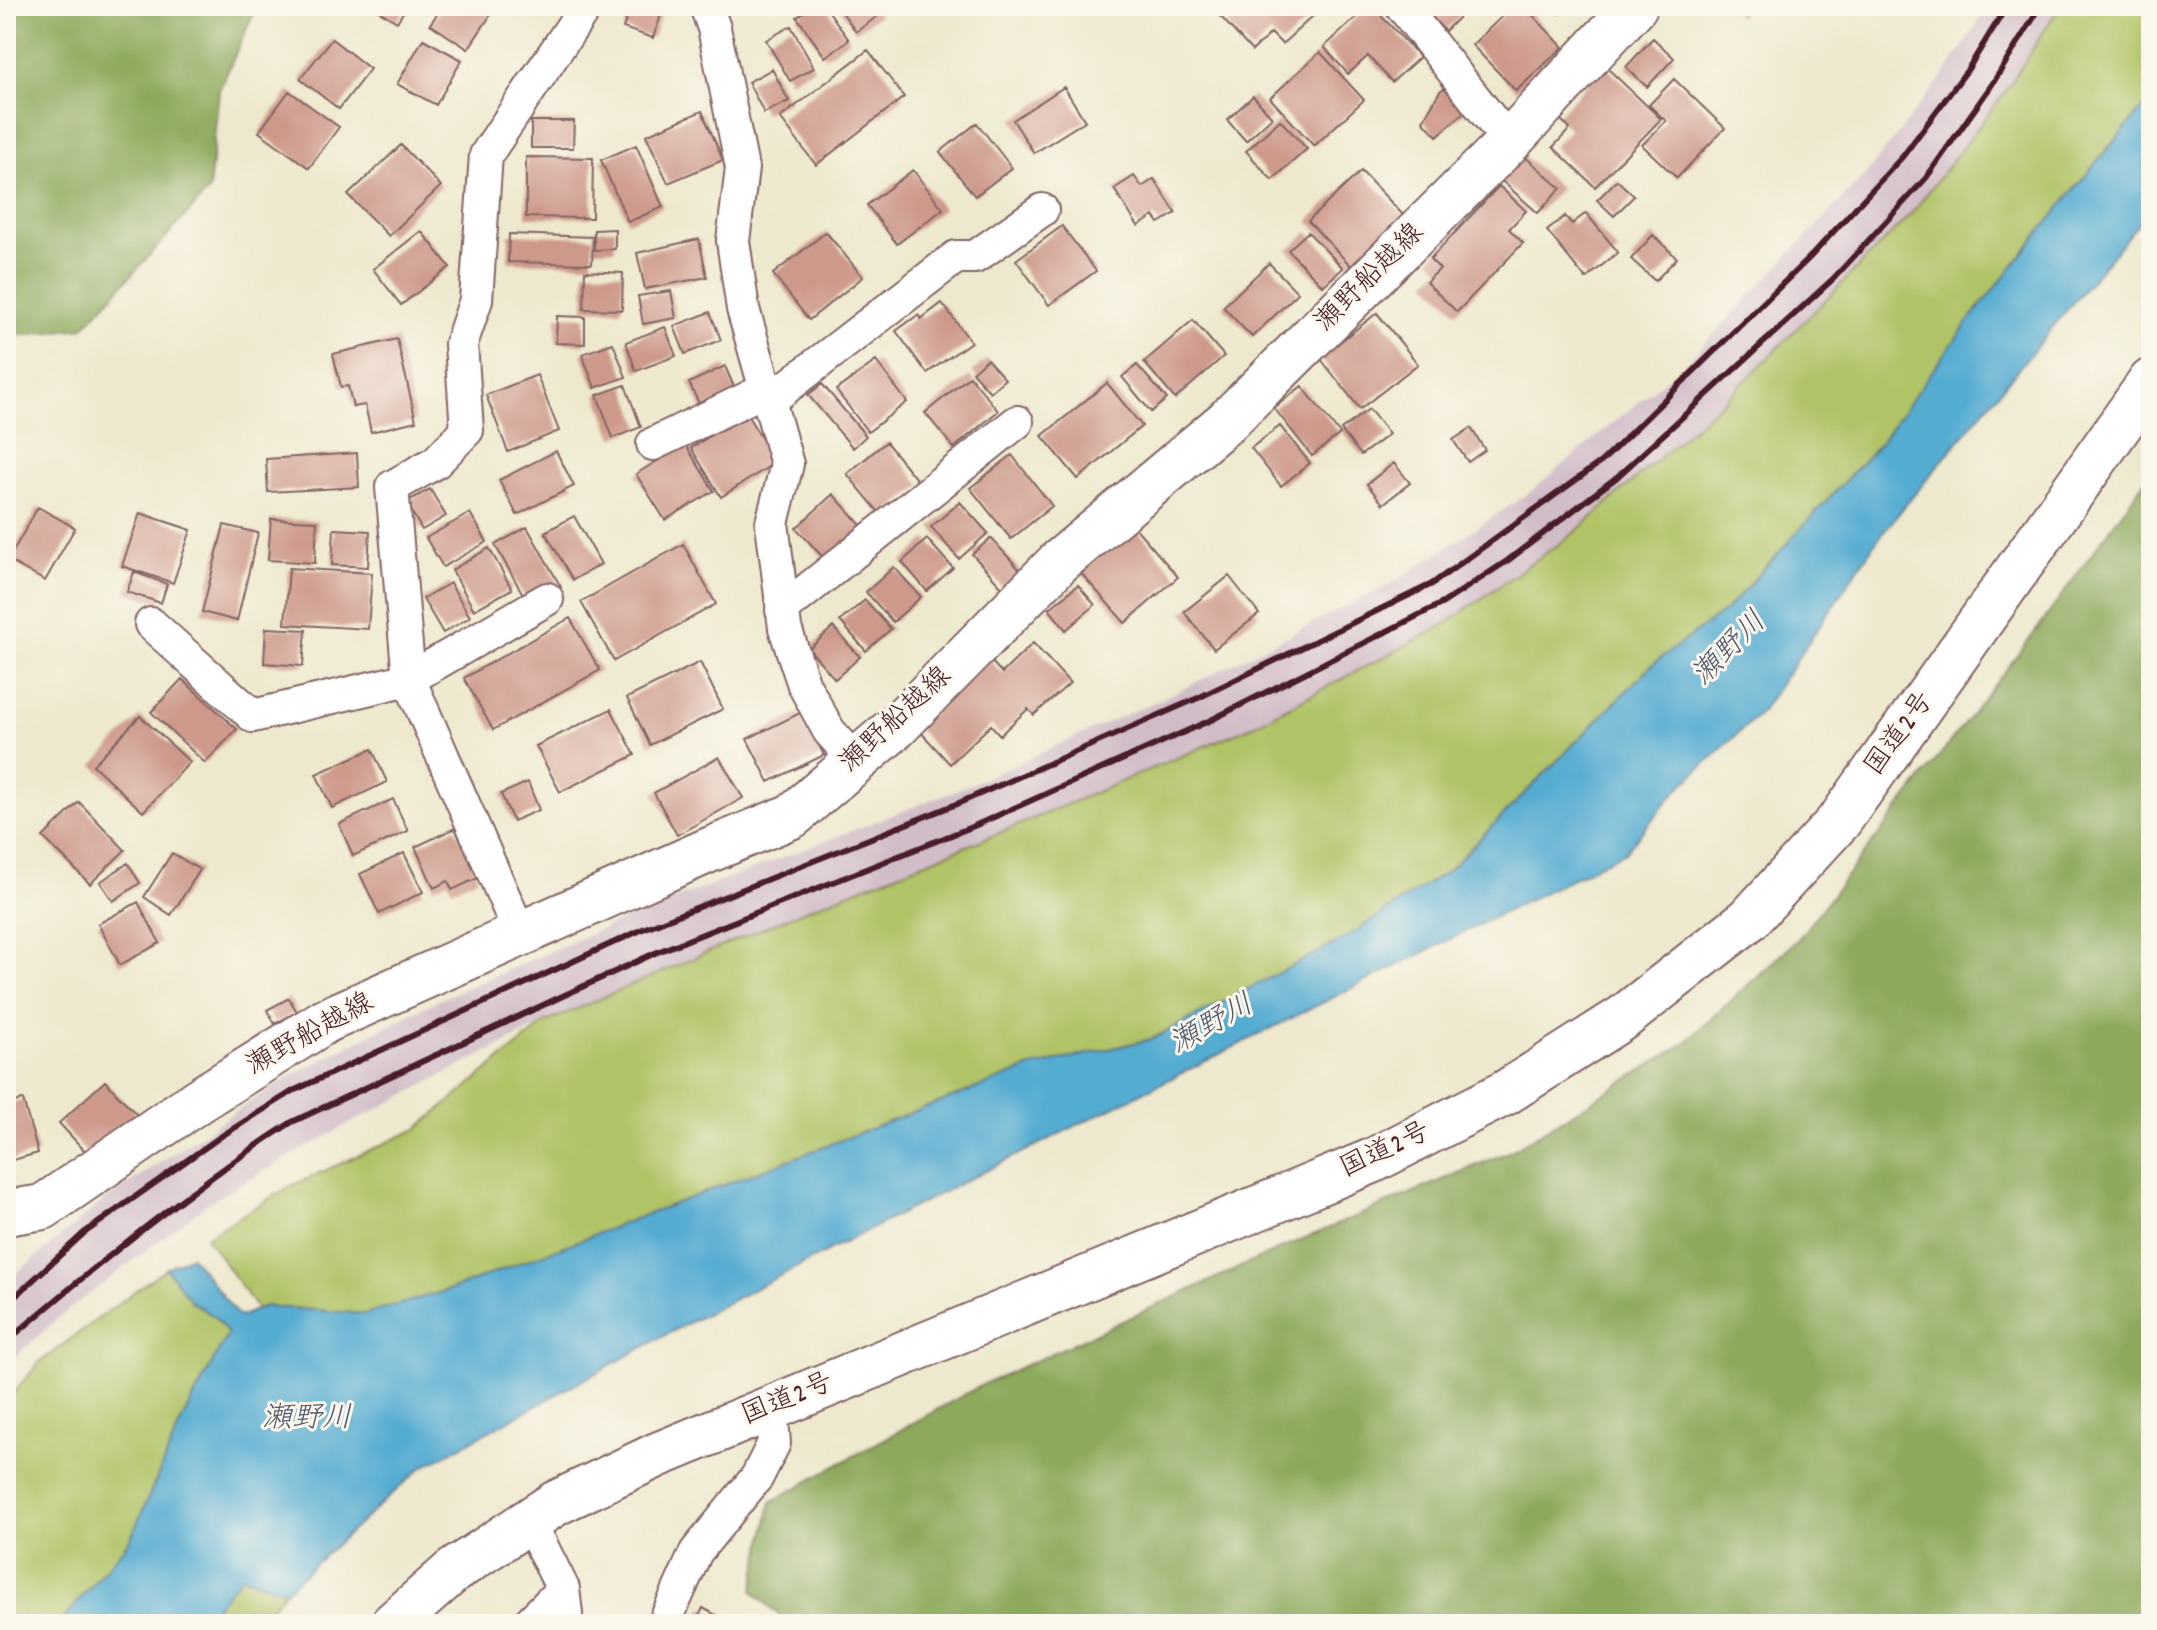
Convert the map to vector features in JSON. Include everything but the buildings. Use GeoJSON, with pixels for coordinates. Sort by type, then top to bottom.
{"type":"FeatureCollection","features":[{"type":"Feature","properties":{"kind":"main road","name":"瀬野船越線"},"geometry":{"type":"LineString","coordinates":[[6,1213],[43,1207],[199,1100],[325,1021],[792,816],[896,727],[1059,562],[1226,422],[1509,142],[1635,6]]}},
{"type":"Feature","properties":{"kind":"main road","name":"国道2号"},"geometry":{"type":"LineString","coordinates":[[393,1624],[453,1571],[556,1503],[644,1461],[1372,1161],[1505,1093],[1624,1017],[1749,919],[1840,820],[2151,381]]}},
{"type":"Feature","properties":{"kind":"street"},"geometry":{"type":"LineString","coordinates":[[521,936],[409,679],[392,487],[436,462],[467,430],[461,344],[476,300],[486,155],[586,6]]}},
{"type":"Feature","properties":{"kind":"street"},"geometry":{"type":"LineString","coordinates":[[706,6],[714,28],[742,168],[733,241],[743,309],[787,464],[772,523],[785,628],[804,685],[829,731],[856,761]]}},
{"type":"Feature","properties":{"kind":"street"},"geometry":{"type":"LineString","coordinates":[[1402,6],[1509,142]]}},
{"type":"Feature","properties":{"kind":"street"},"geometry":{"type":"LineString","coordinates":[[653,444],[768,394],[956,257],[975,257],[1042,210]]}},
{"type":"Feature","properties":{"kind":"street"},"geometry":{"type":"LineString","coordinates":[[782,610],[1017,422]]}},
{"type":"Feature","properties":{"kind":"street"},"geometry":{"type":"LineString","coordinates":[[151,624],[253,716],[409,679],[547,599]]}},
{"type":"Feature","properties":{"kind":"street"},"geometry":{"type":"LineString","coordinates":[[664,1624],[696,1552],[757,1477],[774,1443],[771,1408]]}},
{"type":"Feature","properties":{"kind":"street"},"geometry":{"type":"LineString","coordinates":[[529,1521],[563,1589],[566,1614],[559,1624]]}},
{"type":"Feature","properties":{"kind":"street"},"geometry":{"type":"LineString","coordinates":[[528,1624],[563,1589]]}},
{"type":"Feature","properties":{"kind":"shaded area"},"geometry":{"type":"Polygon","coordinates":[[[1988,6],[2060,6],[2006,91],[1911,214],[1735,391],[1573,534],[1441,627],[1250,727],[997,834],[810,908],[546,1022],[352,1122],[211,1201],[59,1317],[6,1365],[6,1282],[107,1198],[283,1080],[432,1003],[634,915],[957,790],[1179,691],[1396,581],[1529,493],[1687,362],[1867,173],[1950,67],[1988,6]]]}},
{"type":"Feature","properties":{"kind":"green space"},"geometry":{"type":"Polygon","coordinates":[[[6,6],[257,6],[219,90],[209,190],[83,328],[6,337],[6,6]]]}},
{"type":"Feature","properties":{"kind":"green space"},"geometry":{"type":"Polygon","coordinates":[[[2060,6],[2151,6],[2151,99],[1971,318],[1879,444],[1726,610],[1654,663],[1449,870],[1342,940],[1152,1039],[1032,1067],[452,1289],[365,1314],[265,1306],[257,1309],[206,1237],[289,1187],[417,1129],[546,1022],[810,908],[997,834],[1250,727],[1441,627],[1573,534],[1735,391],[1911,214],[2006,91],[2060,6]]]}},
{"type":"Feature","properties":{"kind":"green space"},"geometry":{"type":"Polygon","coordinates":[[[2151,472],[2151,1624],[788,1624],[753,1591],[771,1502],[980,1386],[1282,1248],[1513,1150],[1685,1043],[1798,939],[2039,627],[2151,472]]]}},
{"type":"Feature","properties":{"kind":"green space"},"geometry":{"type":"Polygon","coordinates":[[[166,1268],[192,1302],[215,1317],[228,1334],[183,1418],[130,1540],[59,1624],[6,1624],[6,1401],[40,1362],[166,1268]]]}},
{"type":"Feature","properties":{"kind":"green space"},"geometry":{"type":"Polygon","coordinates":[[[242,1576],[285,1591],[258,1624],[201,1624],[242,1576]]]}},
{"type":"Feature","properties":{"kind":"water","name":"瀬野川"},"geometry":{"type":"Polygon","coordinates":[[[2151,99],[2151,208],[1880,536],[1761,712],[1676,791],[1625,852],[937,1195],[684,1325],[421,1468],[285,1591],[242,1576],[201,1624],[59,1624],[130,1540],[183,1418],[228,1334],[215,1317],[192,1302],[166,1268],[191,1256],[239,1317],[265,1306],[365,1314],[452,1289],[1032,1067],[1152,1039],[1342,940],[1449,870],[1654,663],[1726,610],[1879,444],[1971,318],[2151,99]]]}},
{"type":"Feature","properties":{"kind":"railway"},"geometry":{"type":"LineString","coordinates":[[6,1305],[84,1233],[220,1137],[293,1091],[643,929],[959,803],[1198,698],[1432,584],[1602,461],[1812,255],[1903,156],[1968,69],[2007,6]]}},
{"type":"Feature","properties":{"kind":"railway"},"geometry":{"type":"LineString","coordinates":[[6,1342],[181,1200],[292,1122],[655,953],[974,826],[1211,720],[1443,603],[1507,561],[1617,477],[1834,278],[1926,178],[1991,86],[2041,6]]}}]}
